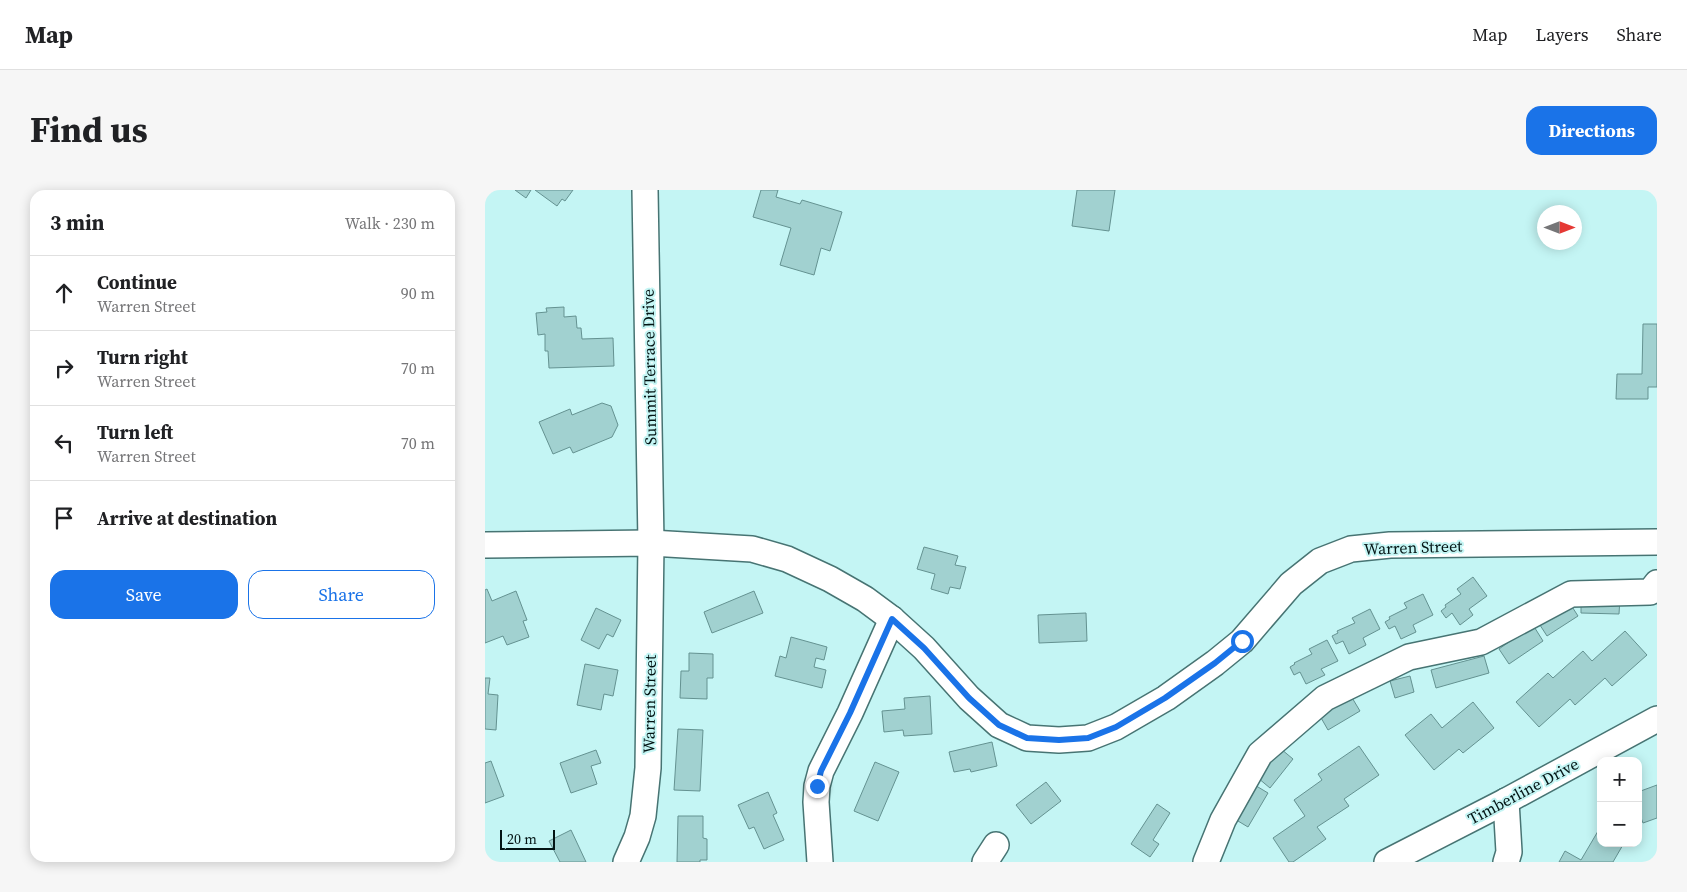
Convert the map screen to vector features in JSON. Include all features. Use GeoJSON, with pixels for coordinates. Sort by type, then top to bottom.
{"type":"FeatureCollection","features":[{"type":"Feature","properties":{"kind":"street","name":"Summit Terrace Drive"},"geometry":{"type":"LineString","coordinates":[[645,190],[651,543]]}},
{"type":"Feature","properties":{"kind":"street","name":"Warren Street"},"geometry":{"type":"LineString","coordinates":[[485,545],[651,543],[752,550],[787,559],[830,579],[865,599],[892,619],[924,648],[969,698],[999,725],[1027,738],[1059,740],[1088,738],[1116,727],[1165,698],[1215,663],[1242,641],[1291,584],[1320,561],[1343,552],[1390,545],[1657,542]]}},
{"type":"Feature","properties":{"kind":"street","name":"Warren Street"},"geometry":{"type":"LineString","coordinates":[[626,862],[637,837],[643,816],[647,789],[651,543]]}},
{"type":"Feature","properties":{"kind":"street"},"geometry":{"type":"LineString","coordinates":[[1206,862],[1223,820],[1260,754],[1325,698],[1409,657],[1481,642],[1571,594],[1650,592],[1657,583]]}},
{"type":"Feature","properties":{"kind":"street"},"geometry":{"type":"LineString","coordinates":[[820,862],[816,802],[817,786],[821,771],[850,713],[892,619]]}},
{"type":"Feature","properties":{"kind":"street","name":"Timberline Drive"},"geometry":{"type":"LineString","coordinates":[[1387,862],[1506,801],[1657,719]]}},
{"type":"Feature","properties":{"kind":"street"},"geometry":{"type":"LineString","coordinates":[[1506,801],[1509,852],[1506,862]]}},
{"type":"Feature","properties":{"kind":"building"},"geometry":{"type":"Polygon","coordinates":[[[515,190],[531,190],[526,198],[515,190]]]}},
{"type":"Feature","properties":{"kind":"building"},"geometry":{"type":"Polygon","coordinates":[[[535,190],[573,190],[565,201],[562,199],[557,206],[535,190]]]}},
{"type":"Feature","properties":{"kind":"building"},"geometry":{"type":"Polygon","coordinates":[[[761,190],[778,190],[776,197],[800,204],[802,200],[842,212],[830,251],[821,248],[814,275],[780,265],[791,228],[753,217],[761,190]]]}},
{"type":"Feature","properties":{"kind":"building"},"geometry":{"type":"Polygon","coordinates":[[[1077,190],[1115,190],[1109,231],[1072,226],[1077,190]]]}},
{"type":"Feature","properties":{"kind":"building"},"geometry":{"type":"Polygon","coordinates":[[[564,307],[564,317],[576,316],[577,328],[581,328],[582,339],[613,338],[614,366],[549,368],[548,351],[545,351],[545,334],[538,335],[536,313],[547,312],[546,308],[564,307]]]}},
{"type":"Feature","properties":{"kind":"building"},"geometry":{"type":"Polygon","coordinates":[[[1643,324],[1657,324],[1657,387],[1648,387],[1648,399],[1616,399],[1617,374],[1642,374],[1643,324]]]}},
{"type":"Feature","properties":{"kind":"building"},"geometry":{"type":"Polygon","coordinates":[[[602,403],[611,406],[618,425],[612,437],[573,453],[570,447],[553,454],[539,422],[570,409],[572,415],[602,403]]]}},
{"type":"Feature","properties":{"kind":"building"},"geometry":{"type":"Polygon","coordinates":[[[924,547],[958,556],[955,565],[966,567],[960,589],[950,587],[948,594],[931,589],[935,574],[917,569],[924,547]]]}},
{"type":"Feature","properties":{"kind":"building"},"geometry":{"type":"Polygon","coordinates":[[[1473,577],[1487,596],[1469,609],[1473,615],[1460,625],[1452,613],[1446,618],[1441,611],[1446,607],[1445,605],[1461,594],[1457,589],[1473,577]]]}},
{"type":"Feature","properties":{"kind":"building"},"geometry":{"type":"Polygon","coordinates":[[[487,589],[492,601],[516,591],[527,620],[523,621],[529,637],[507,645],[503,636],[485,643],[485,590],[487,589]]]}},
{"type":"Feature","properties":{"kind":"building"},"geometry":{"type":"Polygon","coordinates":[[[754,591],[763,613],[712,633],[704,612],[754,591]]]}},
{"type":"Feature","properties":{"kind":"building"},"geometry":{"type":"Polygon","coordinates":[[[1423,594],[1433,615],[1413,625],[1416,632],[1401,639],[1395,626],[1389,629],[1385,622],[1390,619],[1389,617],[1407,608],[1404,603],[1423,594]]]}},
{"type":"Feature","properties":{"kind":"building"},"geometry":{"type":"Polygon","coordinates":[[[1581,597],[1620,598],[1619,614],[1581,613],[1581,597]]]}},
{"type":"Feature","properties":{"kind":"building"},"geometry":{"type":"Polygon","coordinates":[[[1569,602],[1578,616],[1547,636],[1538,622],[1569,602]]]}},
{"type":"Feature","properties":{"kind":"building"},"geometry":{"type":"Polygon","coordinates":[[[596,608],[621,620],[613,637],[607,634],[599,649],[581,640],[596,608]]]}},
{"type":"Feature","properties":{"kind":"building"},"geometry":{"type":"Polygon","coordinates":[[[1370,609],[1380,629],[1363,638],[1366,645],[1349,654],[1343,641],[1336,644],[1332,636],[1338,633],[1337,631],[1355,623],[1352,618],[1370,609]]]}},
{"type":"Feature","properties":{"kind":"building"},"geometry":{"type":"Polygon","coordinates":[[[1086,613],[1087,641],[1039,643],[1038,615],[1086,613]]]}},
{"type":"Feature","properties":{"kind":"building"},"geometry":{"type":"Polygon","coordinates":[[[1533,625],[1543,641],[1509,664],[1499,649],[1533,625]]]}},
{"type":"Feature","properties":{"kind":"building"},"geometry":{"type":"Polygon","coordinates":[[[1625,631],[1647,655],[1612,686],[1605,678],[1575,705],[1570,699],[1539,727],[1516,702],[1548,673],[1553,678],[1583,651],[1592,661],[1625,631]]]}},
{"type":"Feature","properties":{"kind":"building"},"geometry":{"type":"Polygon","coordinates":[[[791,637],[827,647],[824,660],[816,658],[814,667],[826,670],[822,688],[775,676],[780,656],[786,658],[791,637]]]}},
{"type":"Feature","properties":{"kind":"building"},"geometry":{"type":"Polygon","coordinates":[[[1327,640],[1338,661],[1321,669],[1325,675],[1306,684],[1300,672],[1294,675],[1290,667],[1312,654],[1309,649],[1327,640]]]}},
{"type":"Feature","properties":{"kind":"building"},"geometry":{"type":"Polygon","coordinates":[[[689,653],[713,654],[713,678],[707,678],[707,699],[680,698],[681,671],[689,671],[689,653]]]}},
{"type":"Feature","properties":{"kind":"building"},"geometry":{"type":"Polygon","coordinates":[[[1484,656],[1489,673],[1436,688],[1431,670],[1484,656]]]}},
{"type":"Feature","properties":{"kind":"building"},"geometry":{"type":"Polygon","coordinates":[[[585,664],[618,670],[613,696],[604,694],[601,710],[577,705],[585,664]]]}},
{"type":"Feature","properties":{"kind":"building"},"geometry":{"type":"Polygon","coordinates":[[[1410,676],[1414,692],[1395,698],[1390,681],[1410,676]]]}},
{"type":"Feature","properties":{"kind":"building"},"geometry":{"type":"Polygon","coordinates":[[[485,678],[490,678],[488,694],[498,695],[496,730],[485,729],[485,678]]]}},
{"type":"Feature","properties":{"kind":"building"},"geometry":{"type":"Polygon","coordinates":[[[930,696],[932,734],[904,736],[903,730],[884,732],[882,711],[905,709],[904,698],[930,696]]]}},
{"type":"Feature","properties":{"kind":"building"},"geometry":{"type":"Polygon","coordinates":[[[1351,696],[1360,711],[1328,730],[1320,716],[1351,696]]]}},
{"type":"Feature","properties":{"kind":"building"},"geometry":{"type":"Polygon","coordinates":[[[1473,702],[1494,728],[1463,753],[1459,749],[1434,770],[1405,735],[1431,714],[1442,728],[1473,702]]]}},
{"type":"Feature","properties":{"kind":"building"},"geometry":{"type":"Polygon","coordinates":[[[678,729],[703,730],[700,791],[674,790],[678,729]]]}},
{"type":"Feature","properties":{"kind":"building"},"geometry":{"type":"Polygon","coordinates":[[[992,742],[997,766],[971,772],[970,769],[954,772],[949,752],[992,742]]]}},
{"type":"Feature","properties":{"kind":"building"},"geometry":{"type":"Polygon","coordinates":[[[1359,746],[1379,775],[1344,799],[1349,806],[1317,827],[1326,839],[1293,862],[1289,862],[1273,838],[1305,816],[1294,800],[1322,780],[1318,774],[1359,746]]]}},
{"type":"Feature","properties":{"kind":"building"},"geometry":{"type":"Polygon","coordinates":[[[1281,749],[1293,759],[1270,788],[1258,778],[1281,749]]]}},
{"type":"Feature","properties":{"kind":"building"},"geometry":{"type":"Polygon","coordinates":[[[596,750],[601,763],[591,766],[597,784],[571,793],[560,763],[596,750]]]}},
{"type":"Feature","properties":{"kind":"building"},"geometry":{"type":"Polygon","coordinates":[[[491,761],[504,796],[485,803],[485,763],[491,761]]]}},
{"type":"Feature","properties":{"kind":"building"},"geometry":{"type":"Polygon","coordinates":[[[875,762],[899,772],[878,821],[854,811],[875,762]]]}},
{"type":"Feature","properties":{"kind":"building"},"geometry":{"type":"Polygon","coordinates":[[[1046,782],[1061,801],[1031,824],[1016,805],[1046,782]]]}},
{"type":"Feature","properties":{"kind":"building"},"geometry":{"type":"Polygon","coordinates":[[[1253,784],[1268,793],[1248,827],[1233,818],[1253,784]]]}},
{"type":"Feature","properties":{"kind":"building"},"geometry":{"type":"Polygon","coordinates":[[[1657,785],[1657,818],[1643,823],[1642,820],[1642,791],[1657,785]]]}},
{"type":"Feature","properties":{"kind":"building"},"geometry":{"type":"Polygon","coordinates":[[[768,792],[777,813],[773,815],[784,840],[764,849],[754,827],[749,829],[738,805],[768,792]]]}},
{"type":"Feature","properties":{"kind":"building"},"geometry":{"type":"Polygon","coordinates":[[[1157,804],[1170,813],[1153,840],[1159,844],[1150,857],[1131,844],[1157,804]]]}},
{"type":"Feature","properties":{"kind":"building"},"geometry":{"type":"Polygon","coordinates":[[[678,816],[703,816],[703,838],[707,839],[707,860],[700,860],[700,862],[677,862],[678,816]]]}},
{"type":"Feature","properties":{"kind":"building"},"geometry":{"type":"Polygon","coordinates":[[[571,830],[586,862],[560,862],[549,841],[571,830]]]}},
{"type":"Feature","properties":{"kind":"building"},"geometry":{"type":"Polygon","coordinates":[[[1597,833],[1597,847],[1622,847],[1613,862],[1559,862],[1565,851],[1581,860],[1597,833]]]}},
{"type":"Feature","properties":{"kind":"route"},"geometry":{"type":"LineString","coordinates":[[817,786],[821,771],[850,713],[892,619],[924,648],[969,698],[999,725],[1027,738],[1059,740],[1088,738],[1116,727],[1165,698],[1215,663],[1242,641]]}}]}
